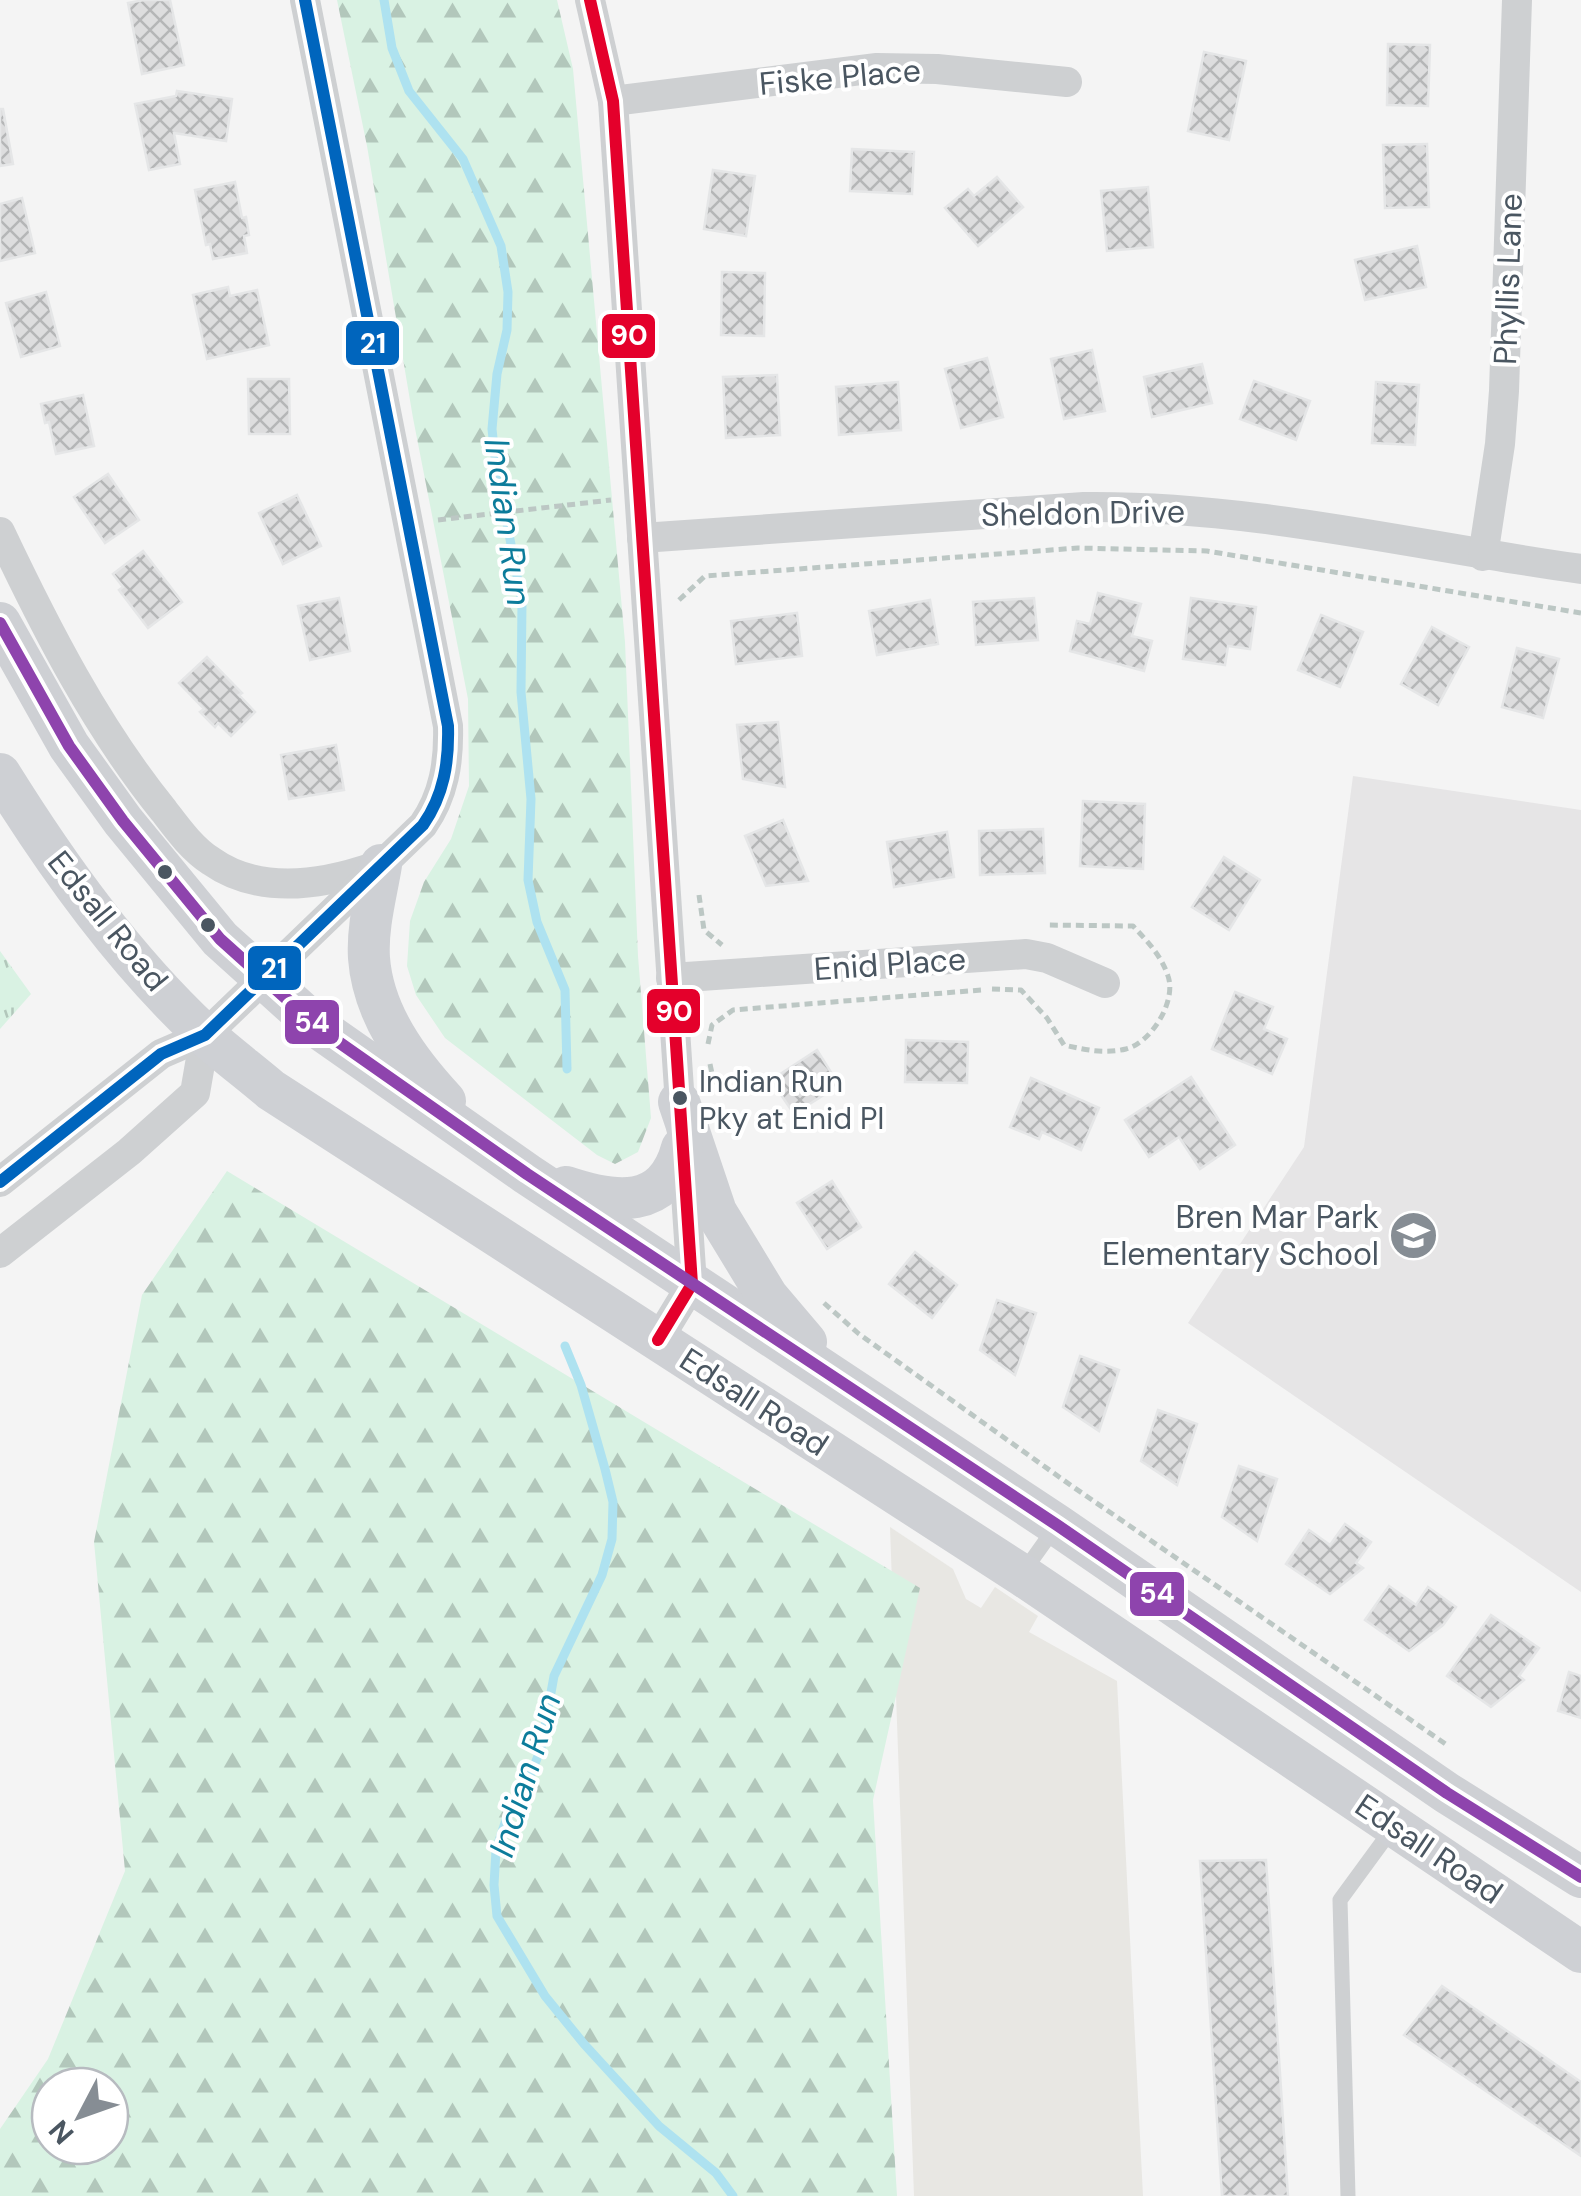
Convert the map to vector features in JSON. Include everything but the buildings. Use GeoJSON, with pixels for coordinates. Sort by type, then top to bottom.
{"type":"FeatureCollection","features":[{"type":"Feature","properties":{"kind":"main road","name":"Edsall Road"},"geometry":{"type":"LineString","coordinates":[[0,623],[69,746],[122,821],[220,939],[320,1029],[490,1149],[860,1394],[1447,1793],[1581,1877]]}},
{"type":"Feature","properties":{"kind":"main road","name":"Edsall Road"},"geometry":{"type":"LineString","coordinates":[[0,774],[110,931],[205,1035],[272,1090],[1022,1576],[1581,1952]]}},
{"type":"Feature","properties":{"kind":"main road"},"geometry":{"type":"LineString","coordinates":[[382,865],[370,958],[380,1003],[389,1025],[425,1077],[490,1149]]}},
{"type":"Feature","properties":{"kind":"main road"},"geometry":{"type":"LineString","coordinates":[[698,1102],[711,1199],[736,1248],[767,1296],[797,1332],[860,1394]]}},
{"type":"Feature","properties":{"kind":"main road"},"geometry":{"type":"LineString","coordinates":[[528,1174],[598,1198],[623,1200],[662,1184],[678,1164],[682,1148]]}},
{"type":"Feature","properties":{"kind":"street"},"geometry":{"type":"LineString","coordinates":[[0,1182],[160,1054],[205,1035],[382,865],[432,811],[447,766],[448,726],[305,0]]}},
{"type":"Feature","properties":{"kind":"street"},"geometry":{"type":"LineString","coordinates":[[590,0],[613,101],[671,978],[698,1102],[682,1148],[692,1284],[658,1340]]}},
{"type":"Feature","properties":{"kind":"street","name":"Phyllis Lane"},"geometry":{"type":"LineString","coordinates":[[1483,556],[1504,391],[1517,0]]}},
{"type":"Feature","properties":{"kind":"street","name":"Fiske Place"},"geometry":{"type":"LineString","coordinates":[[613,101],[877,68],[937,69],[1067,82]]}},
{"type":"Feature","properties":{"kind":"street","name":"Sheldon Drive"},"geometry":{"type":"LineString","coordinates":[[642,538],[1130,506],[1227,513],[1581,570]]}},
{"type":"Feature","properties":{"kind":"street"},"geometry":{"type":"LineString","coordinates":[[0,532],[102,726],[151,796],[210,861],[246,877],[289,883],[334,880],[382,865]]}},
{"type":"Feature","properties":{"kind":"street","name":"Enid Place"},"geometry":{"type":"LineString","coordinates":[[671,978],[1026,954],[1048,958],[1104,982]]}},
{"type":"Feature","properties":{"kind":"street"},"geometry":{"type":"LineString","coordinates":[[0,1252],[129,1152],[194,1093],[205,1035]]}},
{"type":"Feature","properties":{"kind":"lane"},"geometry":{"type":"LineString","coordinates":[[1022,1576],[1056,1526]]}},
{"type":"Feature","properties":{"kind":"lane"},"geometry":{"type":"LineString","coordinates":[[1348,2196],[1340,1900],[1394,1825]]}},
{"type":"Feature","properties":{"kind":"path"},"geometry":{"type":"LineString","coordinates":[[438,520],[577,504]]}},
{"type":"Feature","properties":{"kind":"path"},"geometry":{"type":"LineString","coordinates":[[678,612],[679,597],[706,576],[1078,548],[1207,552],[1581,612]]}},
{"type":"Feature","properties":{"kind":"path"},"geometry":{"type":"LineString","coordinates":[[699,894],[704,930],[723,946],[738,945]]}},
{"type":"Feature","properties":{"kind":"path"},"geometry":{"type":"LineString","coordinates":[[698,1102],[712,1025],[734,1010],[1022,990],[1047,1018],[1064,1046],[1096,1053],[1131,1048],[1166,1015],[1171,981],[1159,955],[1133,926],[1033,926]]}},
{"type":"Feature","properties":{"kind":"path"},"geometry":{"type":"LineString","coordinates":[[816,1295],[859,1334],[908,1369],[1456,1752]]}},
{"type":"Feature","properties":{"kind":"shaded area","name":"Bren Mar Park Elementary School"},"geometry":{"type":"Polygon","coordinates":[[[1353,776],[1581,810],[1581,1592],[1188,1323],[1304,1147],[1353,776]]]}},
{"type":"Feature","properties":{"kind":"shaded area"},"geometry":{"type":"Polygon","coordinates":[[[890,1527],[953,1569],[966,1599],[981,1608],[995,1587],[1038,1616],[1029,1632],[1117,1681],[1143,2196],[914,2196],[890,1527]]]}},
{"type":"Feature","properties":{"kind":"green space"},"geometry":{"type":"Polygon","coordinates":[[[337,0],[557,0],[573,69],[625,642],[638,956],[651,1118],[638,1152],[615,1164],[597,1155],[445,1038],[416,995],[407,966],[410,921],[424,882],[451,839],[469,786],[468,699],[337,0]]]}},
{"type":"Feature","properties":{"kind":"green space"},"geometry":{"type":"Polygon","coordinates":[[[0,951],[31,994],[0,1029],[0,951]]]}},
{"type":"Feature","properties":{"kind":"green space"},"geometry":{"type":"Polygon","coordinates":[[[227,1171],[920,1588],[873,1800],[897,2196],[0,2196],[0,2129],[30,2085],[30,2166],[130,2166],[130,2066],[43,2066],[125,1871],[94,1542],[142,1295],[227,1171]]]}},
{"type":"Feature","properties":{"kind":"waterway","name":"Indian Run"},"geometry":{"type":"LineString","coordinates":[[384,0],[392,48],[409,91],[463,159],[501,246],[508,292],[507,330],[497,374],[492,429],[522,602],[521,692],[531,799],[528,880],[537,922],[565,990],[567,1069]]}},
{"type":"Feature","properties":{"kind":"waterway","name":"Indian Run"},"geometry":{"type":"LineString","coordinates":[[565,1346],[581,1385],[605,1469],[613,1502],[612,1539],[602,1575],[554,1676],[541,1748],[528,1782],[507,1817],[496,1850],[497,1916],[545,1996],[584,2044],[659,2126],[716,2173],[733,2196]]}},
{"type":"Feature","properties":{"kind":"transit line","name":"21"},"geometry":{"type":"LineString","coordinates":[[0,1182],[161,1054],[205,1035],[423,825],[444,778],[448,726],[305,0]]}},
{"type":"Feature","properties":{"kind":"transit line","name":"90"},"geometry":{"type":"LineString","coordinates":[[590,0],[613,101],[692,1284],[658,1340]]}},
{"type":"Feature","properties":{"kind":"transit line","name":"54"},"geometry":{"type":"LineString","coordinates":[[0,623],[69,746],[123,821],[220,939],[320,1029],[527,1174],[1057,1525],[1447,1793],[1581,1877]]}},
{"type":"Feature","properties":{"kind":"place","name":"Indian Run Pky at Enid Pl"},"geometry":{"type":"Point","coordinates":[680,1098]}},
{"type":"Feature","properties":{"kind":"place","name":"Bren Mar Park Elementary School"},"geometry":{"type":"Point","coordinates":[1414,1235]}}]}
